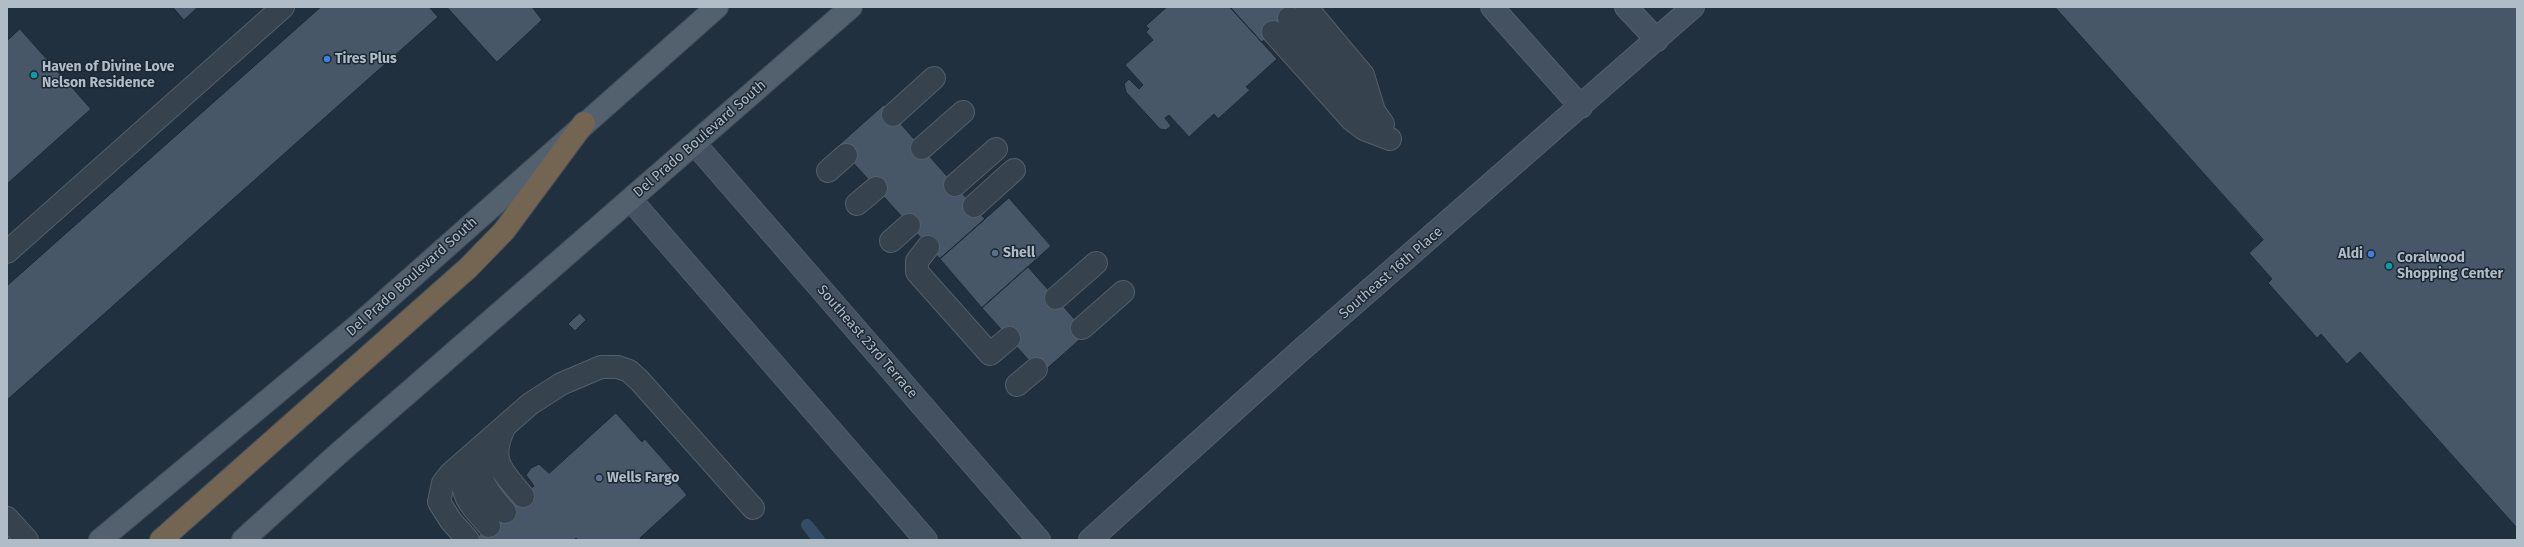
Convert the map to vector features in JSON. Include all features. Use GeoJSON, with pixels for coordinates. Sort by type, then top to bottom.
{"type":"FeatureCollection","features":[{"type":"Feature","properties":{"kind":"highway"},"geometry":{"type":"LineString","coordinates":[[161,540],[468,268],[504,230],[584,123]]}},
{"type":"Feature","properties":{"kind":"main road","name":"Del Prado Boulevard South"},"geometry":{"type":"LineString","coordinates":[[100,540],[357,326],[584,123],[718,7]]}},
{"type":"Feature","properties":{"kind":"main road","name":"Del Prado Boulevard South"},"geometry":{"type":"LineString","coordinates":[[243,540],[339,453],[851,7]]}},
{"type":"Feature","properties":{"kind":"street"},"geometry":{"type":"LineString","coordinates":[[1492,7],[1581,107]]}},
{"type":"Feature","properties":{"kind":"street"},"geometry":{"type":"LineString","coordinates":[[1626,7],[1657,40]]}},
{"type":"Feature","properties":{"kind":"street","name":"Southeast 16th Place"},"geometry":{"type":"LineString","coordinates":[[1090,540],[1300,351],[1581,107],[1693,7]]}},
{"type":"Feature","properties":{"kind":"street","name":"Southeast 23rd Terrace"},"geometry":{"type":"LineString","coordinates":[[695,144],[1039,540]]}},
{"type":"Feature","properties":{"kind":"street"},"geometry":{"type":"LineString","coordinates":[[631,200],[926,540]]}},
{"type":"Feature","properties":{"kind":"lane"},"geometry":{"type":"LineString","coordinates":[[7,252],[283,7]]}},
{"type":"Feature","properties":{"kind":"lane"},"geometry":{"type":"LineString","coordinates":[[1289,19],[1336,75],[1382,125],[1364,129],[1352,120],[1289,19]]}},
{"type":"Feature","properties":{"kind":"lane"},"geometry":{"type":"LineString","coordinates":[[893,115],[934,78]]}},
{"type":"Feature","properties":{"kind":"lane"},"geometry":{"type":"LineString","coordinates":[[922,148],[963,112]]}},
{"type":"Feature","properties":{"kind":"lane"},"geometry":{"type":"LineString","coordinates":[[955,185],[996,149]]}},
{"type":"Feature","properties":{"kind":"lane"},"geometry":{"type":"LineString","coordinates":[[828,171],[846,156]]}},
{"type":"Feature","properties":{"kind":"lane"},"geometry":{"type":"LineString","coordinates":[[974,206],[1014,170]]}},
{"type":"Feature","properties":{"kind":"lane"},"geometry":{"type":"LineString","coordinates":[[857,204],[876,188]]}},
{"type":"Feature","properties":{"kind":"lane"},"geometry":{"type":"LineString","coordinates":[[891,241],[909,225]]}},
{"type":"Feature","properties":{"kind":"lane"},"geometry":{"type":"LineString","coordinates":[[928,247],[916,261],[917,272],[990,354],[1009,338]]}},
{"type":"Feature","properties":{"kind":"lane"},"geometry":{"type":"LineString","coordinates":[[1056,298],[1096,263]]}},
{"type":"Feature","properties":{"kind":"lane"},"geometry":{"type":"LineString","coordinates":[[1082,328],[1123,292]]}},
{"type":"Feature","properties":{"kind":"lane"},"geometry":{"type":"LineString","coordinates":[[468,540],[451,521],[439,502],[443,483],[530,404],[577,375],[601,367],[618,367],[629,371],[639,380],[753,508]]}},
{"type":"Feature","properties":{"kind":"lane"},"geometry":{"type":"LineString","coordinates":[[1017,385],[1036,369]]}},
{"type":"Feature","properties":{"kind":"lane"},"geometry":{"type":"LineString","coordinates":[[506,425],[497,443],[500,464],[504,474],[523,496]]}},
{"type":"Feature","properties":{"kind":"lane"},"geometry":{"type":"LineString","coordinates":[[488,441],[479,468],[481,481],[505,512]]}},
{"type":"Feature","properties":{"kind":"lane"},"geometry":{"type":"LineString","coordinates":[[470,457],[463,472],[463,493],[489,526]]}},
{"type":"Feature","properties":{"kind":"lane"},"geometry":{"type":"LineString","coordinates":[[7,518],[27,540]]}},
{"type":"Feature","properties":{"kind":"building"},"geometry":{"type":"Polygon","coordinates":[[[173,7],[198,7],[184,20],[173,7]]]}},
{"type":"Feature","properties":{"kind":"building"},"geometry":{"type":"Polygon","coordinates":[[[321,7],[429,7],[438,17],[7,400],[7,286],[321,7]]]}},
{"type":"Feature","properties":{"kind":"building"},"geometry":{"type":"Polygon","coordinates":[[[447,7],[532,7],[542,20],[497,62],[447,7]]]}},
{"type":"Feature","properties":{"kind":"building"},"geometry":{"type":"Polygon","coordinates":[[[1167,7],[1230,7],[1277,59],[1246,87],[1250,90],[1218,119],[1214,114],[1189,137],[1169,115],[1165,118],[1171,126],[1166,130],[1160,129],[1126,92],[1124,84],[1129,79],[1139,89],[1143,85],[1125,65],[1153,40],[1146,32],[1149,29],[1146,26],[1167,7]]]}},
{"type":"Feature","properties":{"kind":"building"},"geometry":{"type":"Polygon","coordinates":[[[1230,7],[1301,7],[1262,42],[1230,7]]]}},
{"type":"Feature","properties":{"kind":"building","name":"Coralwood Shopping Center"},"geometry":{"type":"Polygon","coordinates":[[[2055,7],[2517,7],[2517,528],[2360,352],[2347,364],[2321,334],[2317,338],[2268,283],[2272,279],[2249,253],[2263,240],[2055,7]]]}},
{"type":"Feature","properties":{"kind":"building","name":"Haven of Divine Love Nelson Residence"},"geometry":{"type":"Polygon","coordinates":[[[20,29],[91,109],[7,184],[7,41],[20,29]]]}},
{"type":"Feature","properties":{"kind":"building"},"geometry":{"type":"Polygon","coordinates":[[[884,105],[985,219],[940,259],[838,146],[884,105]]]}},
{"type":"Feature","properties":{"kind":"building","name":"Shell"},"geometry":{"type":"Polygon","coordinates":[[[1009,198],[1051,246],[982,308],[940,259],[1009,198]]]}},
{"type":"Feature","properties":{"kind":"building"},"geometry":{"type":"Polygon","coordinates":[[[1028,267],[1087,333],[1041,374],[982,308],[1028,267]]]}},
{"type":"Feature","properties":{"kind":"building"},"geometry":{"type":"Polygon","coordinates":[[[580,313],[586,320],[575,331],[568,324],[580,313]]]}},
{"type":"Feature","properties":{"kind":"building","name":"Wells Fargo"},"geometry":{"type":"Polygon","coordinates":[[[616,413],[642,442],[645,439],[674,472],[670,475],[687,495],[640,538],[641,540],[578,540],[576,538],[574,540],[474,540],[534,486],[526,475],[531,468],[539,464],[549,473],[616,413]]]}},
{"type":"Feature","properties":{"kind":"waterway"},"geometry":{"type":"LineString","coordinates":[[807,525],[819,540]]}},
{"type":"Feature","properties":{"kind":"place","name":"Tires Plus"},"geometry":{"type":"Point","coordinates":[327,59]}},
{"type":"Feature","properties":{"kind":"place","name":"Haven of Divine Love Nelson Residence"},"geometry":{"type":"Point","coordinates":[34,75]}},
{"type":"Feature","properties":{"kind":"place","name":"Shell"},"geometry":{"type":"Point","coordinates":[995,253]}},
{"type":"Feature","properties":{"kind":"place","name":"Aldi"},"geometry":{"type":"Point","coordinates":[2371,254]}},
{"type":"Feature","properties":{"kind":"place","name":"Coralwood Shopping Center"},"geometry":{"type":"Point","coordinates":[2389,266]}},
{"type":"Feature","properties":{"kind":"place","name":"Wells Fargo"},"geometry":{"type":"Point","coordinates":[599,478]}}]}
